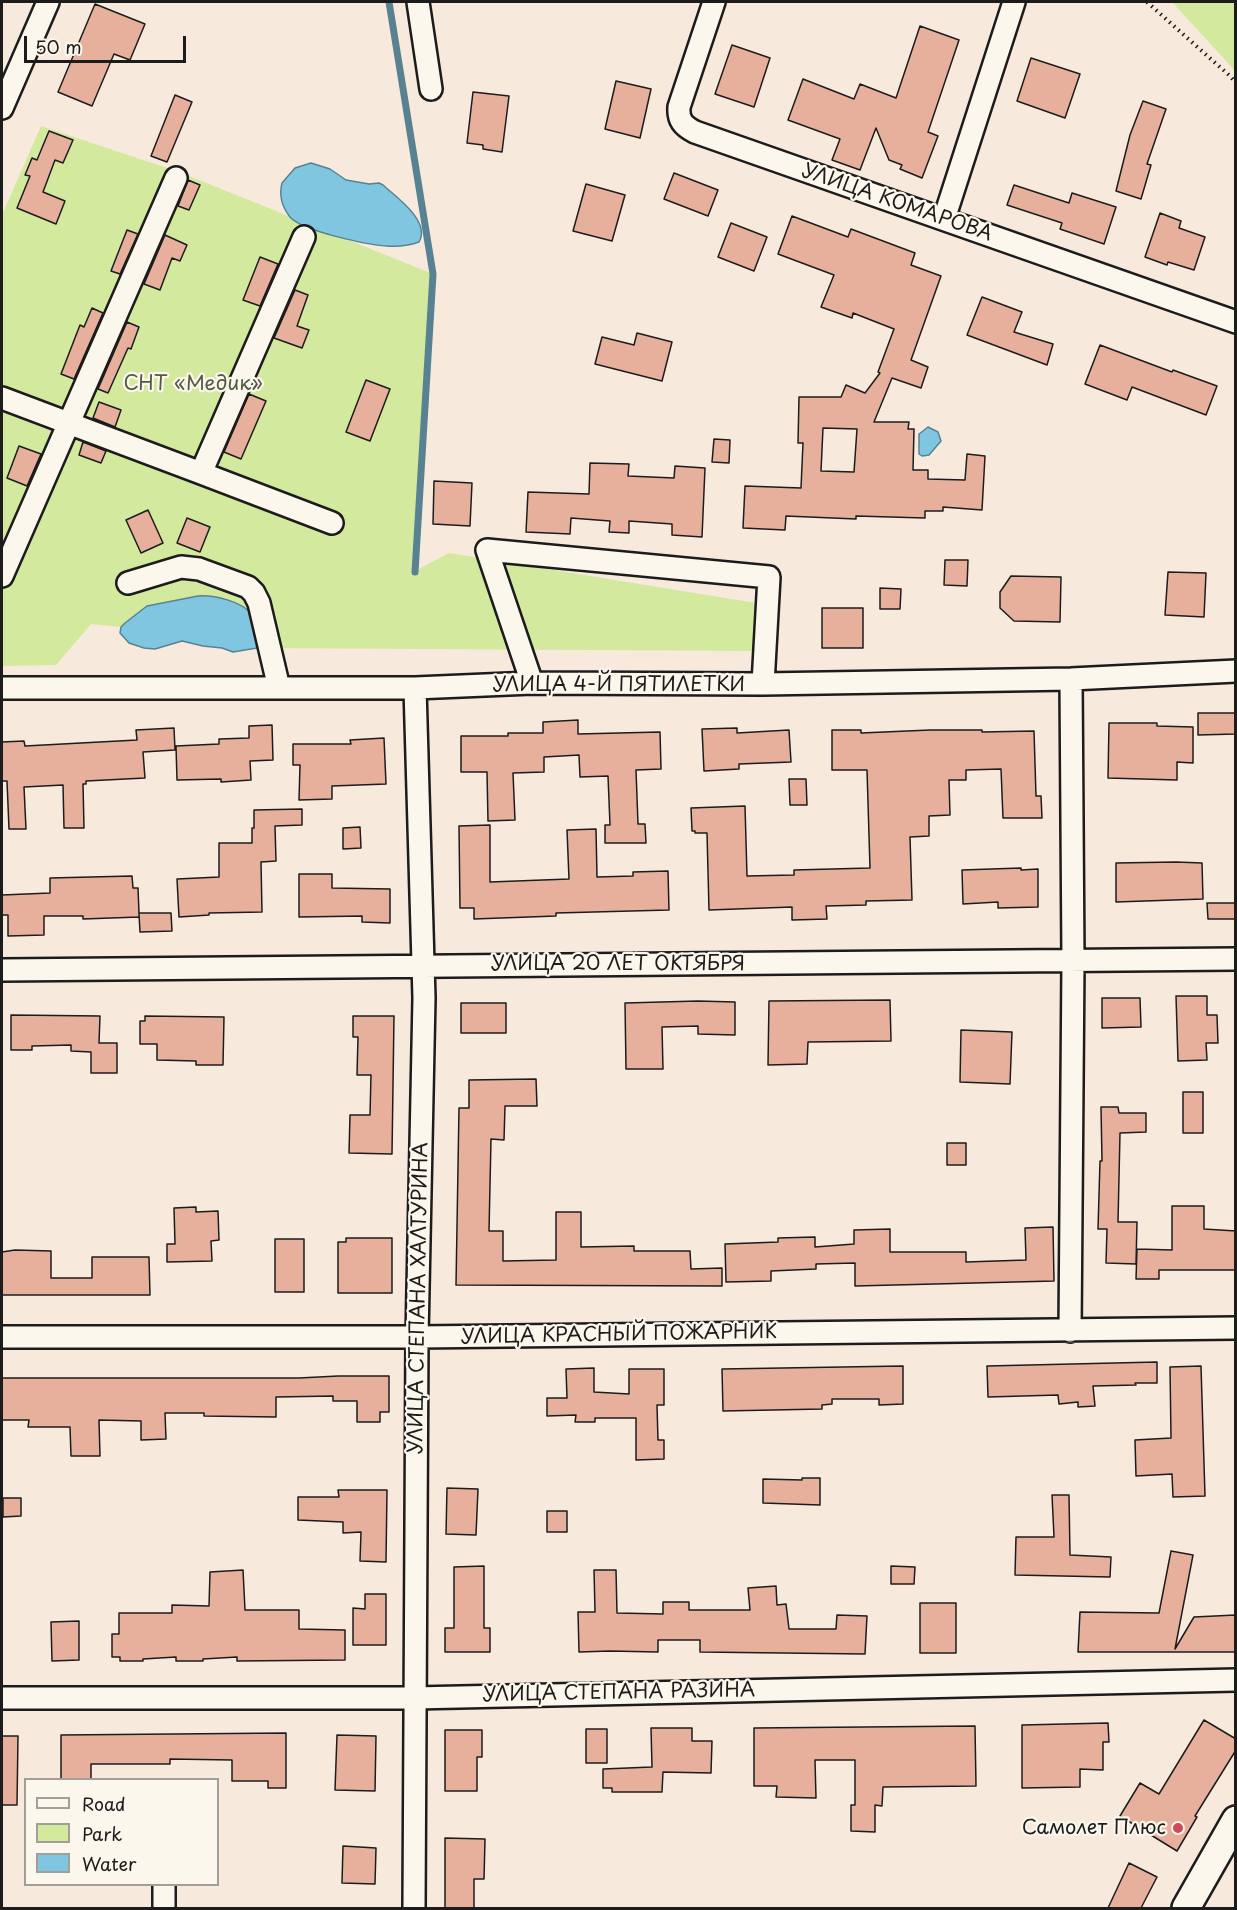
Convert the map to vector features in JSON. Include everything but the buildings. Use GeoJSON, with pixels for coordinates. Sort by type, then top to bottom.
{"type":"FeatureCollection","features":[{"type":"Feature","properties":{"kind":"main road"},"geometry":{"type":"LineString","coordinates":[[1186,1908],[1236,1820]]}},
{"type":"Feature","properties":{"kind":"street"},"geometry":{"type":"LineString","coordinates":[[2,108],[48,2]]}},
{"type":"Feature","properties":{"kind":"street"},"geometry":{"type":"LineString","coordinates":[[418,2],[431,89]]}},
{"type":"Feature","properties":{"kind":"street","name":"УЛИЦА КОМАРОВА"},"geometry":{"type":"LineString","coordinates":[[714,2],[679,107],[681,122],[687,128],[1236,322]]}},
{"type":"Feature","properties":{"kind":"street"},"geometry":{"type":"LineString","coordinates":[[944,219],[1014,2]]}},
{"type":"Feature","properties":{"kind":"street"},"geometry":{"type":"LineString","coordinates":[[2,576],[176,178]]}},
{"type":"Feature","properties":{"kind":"street"},"geometry":{"type":"LineString","coordinates":[[201,473],[304,237]]}},
{"type":"Feature","properties":{"kind":"street"},"geometry":{"type":"LineString","coordinates":[[2,398],[332,523]]}},
{"type":"Feature","properties":{"kind":"street"},"geometry":{"type":"LineString","coordinates":[[532,683],[487,550],[770,577],[763,684]]}},
{"type":"Feature","properties":{"kind":"street"},"geometry":{"type":"LineString","coordinates":[[128,583],[181,567],[199,568],[248,587],[259,603],[279,688]]}},
{"type":"Feature","properties":{"kind":"street","name":"УЛИЦА 4-Й ПЯТИЛЕТКИ"},"geometry":{"type":"LineString","coordinates":[[2,688],[416,688],[532,683],[763,684],[1071,679],[1236,671]]}},
{"type":"Feature","properties":{"kind":"street"},"geometry":{"type":"LineString","coordinates":[[1070,1331],[1073,961],[1071,679]]}},
{"type":"Feature","properties":{"kind":"street","name":"УЛИЦА СТЕПАНА ХАЛТУРИНА"},"geometry":{"type":"LineString","coordinates":[[414,1908],[417,1337],[424,966],[416,688]]}},
{"type":"Feature","properties":{"kind":"street","name":"УЛИЦА 20 ЛЕТ ОКТЯБРЯ"},"geometry":{"type":"LineString","coordinates":[[2,970],[1236,959]]}},
{"type":"Feature","properties":{"kind":"street","name":"УЛИЦА КРАСНЫЙ ПОЖАРНИК"},"geometry":{"type":"LineString","coordinates":[[2,1337],[417,1337],[1236,1328]]}},
{"type":"Feature","properties":{"kind":"street","name":"УЛИЦА СТЕПАНА РАЗИНА"},"geometry":{"type":"LineString","coordinates":[[2,1698],[414,1698],[1236,1680]]}},
{"type":"Feature","properties":{"kind":"street"},"geometry":{"type":"LineString","coordinates":[[164,1886],[164,1908]]}},
{"type":"Feature","properties":{"kind":"path"},"geometry":{"type":"LineString","coordinates":[[1147,2],[1236,83]]}},
{"type":"Feature","properties":{"kind":"green space"},"geometry":{"type":"Polygon","coordinates":[[[1172,2],[1235,2],[1235,71],[1227,62],[1172,2]]]}},
{"type":"Feature","properties":{"kind":"green space","name":"СНТ «Медик»"},"geometry":{"type":"Polygon","coordinates":[[[41,126],[179,172],[433,274],[415,571],[449,553],[762,604],[760,651],[257,648],[261,643],[250,612],[240,605],[205,596],[147,606],[121,627],[91,624],[56,665],[2,666],[2,215],[41,126]]]}},
{"type":"Feature","properties":{"kind":"water"},"geometry":{"type":"Polygon","coordinates":[[[311,163],[330,169],[346,180],[383,185],[416,218],[421,234],[419,242],[391,246],[351,240],[308,227],[290,217],[283,205],[282,183],[295,168],[311,163]]]}},
{"type":"Feature","properties":{"kind":"water"},"geometry":{"type":"Polygon","coordinates":[[[928,427],[938,432],[941,441],[929,455],[922,456],[919,454],[919,434],[928,427]]]}},
{"type":"Feature","properties":{"kind":"water"},"geometry":{"type":"Polygon","coordinates":[[[198,596],[227,600],[248,610],[255,621],[261,643],[257,648],[233,652],[182,641],[155,649],[144,648],[129,643],[120,633],[125,623],[147,606],[198,596]]]}},
{"type":"Feature","properties":{"kind":"waterway"},"geometry":{"type":"LineString","coordinates":[[389,2],[433,274],[415,572]]}},
{"type":"Feature","properties":{"kind":"place","name":"Самолет Плюс"},"geometry":{"type":"Point","coordinates":[1178,1828]}}]}
